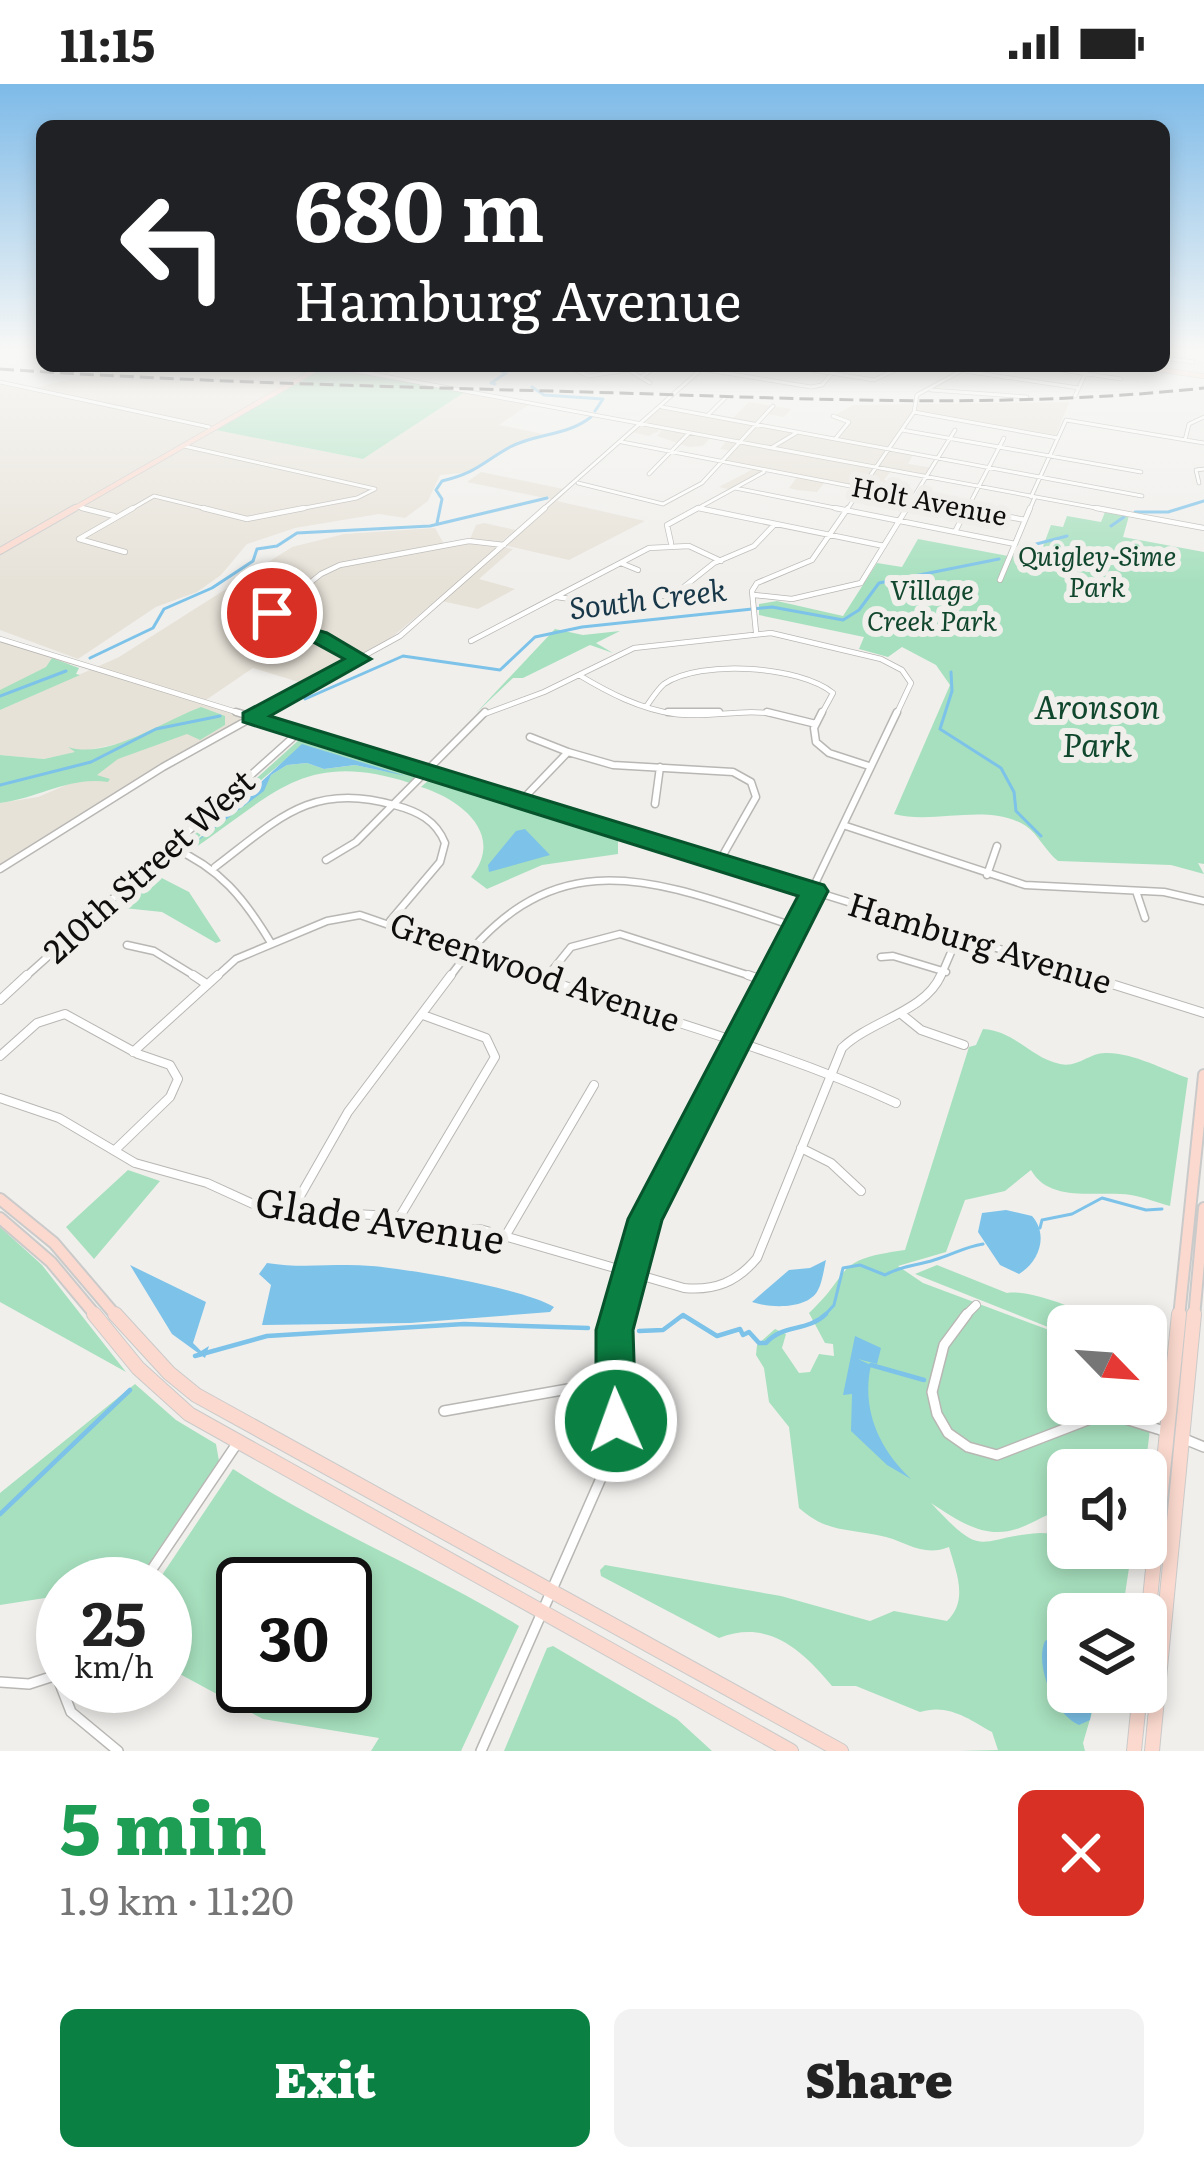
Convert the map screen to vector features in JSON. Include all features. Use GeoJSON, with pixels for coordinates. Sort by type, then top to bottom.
{"type":"FeatureCollection","features":[{"type":"Feature","properties":{"kind":"main road"},"geometry":{"type":"LineString","coordinates":[[0,548],[206,429]]}},
{"type":"Feature","properties":{"kind":"main road"},"geometry":{"type":"LineString","coordinates":[[0,548],[214,429]]}},
{"type":"Feature","properties":{"kind":"main road"},"geometry":{"type":"LineString","coordinates":[[1150,1593],[1204,1075]]}},
{"type":"Feature","properties":{"kind":"main road"},"geometry":{"type":"LineString","coordinates":[[0,1199],[52,1238],[146,1352],[181,1384],[841,1751]]}},
{"type":"Feature","properties":{"kind":"main road"},"geometry":{"type":"LineString","coordinates":[[1152,1751],[1204,1208]]}},
{"type":"Feature","properties":{"kind":"main road"},"geometry":{"type":"LineString","coordinates":[[0,1218],[38,1248],[151,1384],[189,1414],[791,1751]]}},
{"type":"Feature","properties":{"kind":"main road"},"geometry":{"type":"LineString","coordinates":[[1134,1751],[1138,1713]]}},
{"type":"Feature","properties":{"kind":"street","name":"210th Street West"},"geometry":{"type":"LineString","coordinates":[[0,869],[251,717],[411,628],[636,429]]}},
{"type":"Feature","properties":{"kind":"street"},"geometry":{"type":"LineString","coordinates":[[667,429],[1204,528]]}},
{"type":"Feature","properties":{"kind":"street"},"geometry":{"type":"LineString","coordinates":[[576,483],[661,504],[702,483],[753,429]]}},
{"type":"Feature","properties":{"kind":"street"},"geometry":{"type":"LineString","coordinates":[[786,429],[1142,496]]}},
{"type":"Feature","properties":{"kind":"street"},"geometry":{"type":"LineString","coordinates":[[836,438],[843,429]]}},
{"type":"Feature","properties":{"kind":"street"},"geometry":{"type":"LineString","coordinates":[[1007,429],[1058,438]]}},
{"type":"Feature","properties":{"kind":"street"},"geometry":{"type":"LineString","coordinates":[[1000,580],[1062,429]]}},
{"type":"Feature","properties":{"kind":"street"},"geometry":{"type":"LineString","coordinates":[[1118,429],[1204,443]]}},
{"type":"Feature","properties":{"kind":"street"},"geometry":{"type":"LineString","coordinates":[[1185,440],[1188,429]]}},
{"type":"Feature","properties":{"kind":"street"},"geometry":{"type":"LineString","coordinates":[[756,632],[755,586],[766,575],[809,563],[902,430],[1141,472]]}},
{"type":"Feature","properties":{"kind":"street"},"geometry":{"type":"LineString","coordinates":[[754,595],[785,599],[856,587],[956,430]]}},
{"type":"Feature","properties":{"kind":"street"},"geometry":{"type":"LineString","coordinates":[[770,448],[799,431]]}},
{"type":"Feature","properties":{"kind":"street"},"geometry":{"type":"LineString","coordinates":[[649,474],[689,433]]}},
{"type":"Feature","properties":{"kind":"street"},"geometry":{"type":"LineString","coordinates":[[955,532],[1004,438]]}},
{"type":"Feature","properties":{"kind":"street","name":"Holt Avenue"},"geometry":{"type":"LineString","coordinates":[[622,442],[1025,520]]}},
{"type":"Feature","properties":{"kind":"street"},"geometry":{"type":"LineString","coordinates":[[125,552],[79,539],[154,496],[247,519],[357,498],[375,489],[184,446]]}},
{"type":"Feature","properties":{"kind":"street"},"geometry":{"type":"LineString","coordinates":[[1199,483],[1196,470],[1204,469]]}},
{"type":"Feature","properties":{"kind":"street"},"geometry":{"type":"LineString","coordinates":[[671,544],[665,527],[767,470]]}},
{"type":"Feature","properties":{"kind":"street"},"geometry":{"type":"LineString","coordinates":[[735,488],[1015,544]]}},
{"type":"Feature","properties":{"kind":"street"},"geometry":{"type":"LineString","coordinates":[[74,506],[114,516]]}},
{"type":"Feature","properties":{"kind":"street"},"geometry":{"type":"LineString","coordinates":[[698,508],[884,546]]}},
{"type":"Feature","properties":{"kind":"street"},"geometry":{"type":"LineString","coordinates":[[557,597],[589,605],[671,595],[692,586],[707,568],[755,550],[776,524]]}},
{"type":"Feature","properties":{"kind":"street"},"geometry":{"type":"LineString","coordinates":[[360,659],[320,638],[277,625],[272,613],[323,572],[340,565],[469,541],[504,545]]}},
{"type":"Feature","properties":{"kind":"street"},"geometry":{"type":"LineString","coordinates":[[471,640],[647,549],[671,544],[701,548],[721,561]]}},
{"type":"Feature","properties":{"kind":"street"},"geometry":{"type":"LineString","coordinates":[[620,562],[638,570]]}},
{"type":"Feature","properties":{"kind":"street"},"geometry":{"type":"LineString","coordinates":[[326,860],[350,848],[486,711],[641,646],[756,632],[877,657],[905,673],[910,693],[869,766],[846,826],[796,927],[652,1202],[614,1330],[616,1389],[610,1454],[481,1751]]}},
{"type":"Feature","properties":{"kind":"street","name":"Hamburg Avenue"},"geometry":{"type":"LineString","coordinates":[[0,639],[1204,1012]]}},
{"type":"Feature","properties":{"kind":"street"},"geometry":{"type":"LineString","coordinates":[[646,706],[660,688],[675,680],[769,670],[831,688],[832,696],[813,736],[824,750],[869,766]]}},
{"type":"Feature","properties":{"kind":"street"},"geometry":{"type":"LineString","coordinates":[[579,675],[619,699],[690,716],[760,710],[816,724]]}},
{"type":"Feature","properties":{"kind":"street","name":"210th Street West"},"geometry":{"type":"LineString","coordinates":[[0,1000],[298,732]]}},
{"type":"Feature","properties":{"kind":"street"},"geometry":{"type":"LineString","coordinates":[[530,737],[539,745],[613,765],[727,771],[754,787],[755,801],[718,862]]}},
{"type":"Feature","properties":{"kind":"street"},"geometry":{"type":"LineString","coordinates":[[521,801],[568,752]]}},
{"type":"Feature","properties":{"kind":"street"},"geometry":{"type":"LineString","coordinates":[[656,804],[660,767]]}},
{"type":"Feature","properties":{"kind":"street"},"geometry":{"type":"LineString","coordinates":[[215,867],[306,800],[343,793],[396,805],[432,821],[443,835],[445,849],[437,866],[390,922]]}},
{"type":"Feature","properties":{"kind":"street"},"geometry":{"type":"LineString","coordinates":[[846,826],[1033,886],[1136,891],[1204,901]]}},
{"type":"Feature","properties":{"kind":"street"},"geometry":{"type":"LineString","coordinates":[[987,875],[997,846]]}},
{"type":"Feature","properties":{"kind":"street"},"geometry":{"type":"LineString","coordinates":[[171,847],[215,867],[237,886],[272,943]]}},
{"type":"Feature","properties":{"kind":"street"},"geometry":{"type":"LineString","coordinates":[[290,1214],[351,1106],[497,920],[524,901],[603,879],[658,884],[796,927]]}},
{"type":"Feature","properties":{"kind":"street"},"geometry":{"type":"LineString","coordinates":[[1136,891],[1145,918]]}},
{"type":"Feature","properties":{"kind":"street","name":"Greenwood Avenue"},"geometry":{"type":"LineString","coordinates":[[133,1052],[236,958],[346,916],[390,922],[738,1041],[896,1103]]}},
{"type":"Feature","properties":{"kind":"street"},"geometry":{"type":"LineString","coordinates":[[546,979],[571,946],[623,934],[768,982]]}},
{"type":"Feature","properties":{"kind":"street"},"geometry":{"type":"LineString","coordinates":[[861,1191],[831,1162],[801,1148],[849,1040],[933,994],[958,936]]}},
{"type":"Feature","properties":{"kind":"street"},"geometry":{"type":"LineString","coordinates":[[127,945],[152,950],[205,983]]}},
{"type":"Feature","properties":{"kind":"street"},"geometry":{"type":"LineString","coordinates":[[881,957],[893,956],[946,972]]}},
{"type":"Feature","properties":{"kind":"street"},"geometry":{"type":"LineString","coordinates":[[900,1013],[921,1030],[964,1045]]}},
{"type":"Feature","properties":{"kind":"street"},"geometry":{"type":"LineString","coordinates":[[0,1056],[32,1026],[62,1014],[133,1052],[170,1065],[178,1082],[170,1097],[115,1150]]}},
{"type":"Feature","properties":{"kind":"street"},"geometry":{"type":"LineString","coordinates":[[399,1218],[420,1173],[495,1057],[486,1038],[423,1015]]}},
{"type":"Feature","properties":{"kind":"street"},"geometry":{"type":"LineString","coordinates":[[506,1235],[594,1085]]}},
{"type":"Feature","properties":{"kind":"street","name":"Glade Avenue"},"geometry":{"type":"LineString","coordinates":[[0,1098],[57,1117],[143,1166],[207,1183],[264,1209],[399,1218],[439,1229],[506,1235],[688,1289],[716,1288],[738,1279],[760,1251],[801,1148]]}},
{"type":"Feature","properties":{"kind":"street"},"geometry":{"type":"LineString","coordinates":[[976,1305],[947,1336],[932,1384],[938,1419],[957,1441],[997,1455],[1106,1413],[1204,1447]]}},
{"type":"Feature","properties":{"kind":"street"},"geometry":{"type":"LineString","coordinates":[[444,1412],[568,1389],[616,1389]]}},
{"type":"Feature","properties":{"kind":"street"},"geometry":{"type":"LineString","coordinates":[[160,1557],[238,1442]]}},
{"type":"Feature","properties":{"kind":"street"},"geometry":{"type":"LineString","coordinates":[[0,1682],[36,1682]]}},
{"type":"Feature","properties":{"kind":"street"},"geometry":{"type":"LineString","coordinates":[[70,1713],[76,1724],[118,1751]]}},
{"type":"Feature","properties":{"kind":"shaded area"},"geometry":{"type":"Polygon","coordinates":[[[0,429],[220,429],[363,459],[409,429],[518,429],[543,434],[510,446],[472,472],[440,475],[428,501],[405,518],[379,514],[295,528],[247,544],[221,575],[197,592],[156,607],[78,659],[0,630],[0,429]]]}},
{"type":"Feature","properties":{"kind":"shaded area"},"geometry":{"type":"Polygon","coordinates":[[[636,429],[663,429],[649,436],[632,432],[636,429]]]}},
{"type":"Feature","properties":{"kind":"shaded area"},"geometry":{"type":"Polygon","coordinates":[[[663,429],[785,429],[836,438],[844,429],[903,429],[890,448],[914,452],[908,464],[933,468],[927,477],[891,471],[884,480],[894,483],[887,494],[825,482],[817,492],[797,490],[789,488],[798,476],[767,470],[731,490],[719,487],[753,469],[722,462],[731,451],[720,449],[727,440],[711,437],[703,446],[689,447],[657,436],[663,429]]]}},
{"type":"Feature","properties":{"kind":"shaded area"},"geometry":{"type":"Polygon","coordinates":[[[1018,429],[1058,429],[1056,435],[1018,429]]]}},
{"type":"Feature","properties":{"kind":"shaded area"},"geometry":{"type":"Polygon","coordinates":[[[481,472],[568,490],[557,501],[645,521],[569,560],[504,545],[555,500],[467,482],[481,472]]]}},
{"type":"Feature","properties":{"kind":"shaded area"},"geometry":{"type":"Polygon","coordinates":[[[476,525],[516,530],[496,546],[513,549],[479,579],[515,589],[478,609],[437,600],[386,642],[305,684],[253,668],[206,700],[198,699],[251,717],[0,869],[0,803],[38,797],[90,775],[132,741],[44,759],[0,755],[0,710],[119,657],[292,547],[344,534],[435,528],[444,544],[470,539],[476,525]]]}},
{"type":"Feature","properties":{"kind":"shaded area"},"geometry":{"type":"Polygon","coordinates":[[[0,641],[71,664],[0,691],[0,641]]]}},
{"type":"Feature","properties":{"kind":"green space"},"geometry":{"type":"Polygon","coordinates":[[[218,429],[409,429],[363,459],[218,429]]]}},
{"type":"Feature","properties":{"kind":"green space"},"geometry":{"type":"Polygon","coordinates":[[[1105,512],[1129,516],[1123,537],[1204,552],[1204,864],[1198,863],[1204,874],[1171,865],[1058,861],[1026,826],[1011,819],[894,814],[950,685],[936,665],[902,647],[888,657],[859,649],[864,637],[759,615],[759,604],[777,601],[843,616],[877,563],[902,567],[918,539],[1008,556],[1003,569],[1015,544],[1042,549],[1051,525],[1063,527],[1067,516],[1101,522],[1105,512]]]}},
{"type":"Feature","properties":{"kind":"green space"},"geometry":{"type":"Polygon","coordinates":[[[555,629],[583,635],[620,631],[596,643],[613,653],[590,645],[523,678],[513,678],[476,713],[555,629]]]}},
{"type":"Feature","properties":{"kind":"green space"},"geometry":{"type":"Polygon","coordinates":[[[52,658],[79,668],[76,674],[80,675],[0,710],[0,690],[46,667],[52,658]]]}},
{"type":"Feature","properties":{"kind":"green space"},"geometry":{"type":"Polygon","coordinates":[[[201,707],[225,716],[225,725],[200,740],[187,734],[118,759],[97,775],[110,779],[108,782],[81,782],[0,803],[0,755],[44,759],[75,752],[68,747],[83,750],[117,744],[201,707]]]}},
{"type":"Feature","properties":{"kind":"green space"},"geometry":{"type":"Polygon","coordinates":[[[301,738],[418,774],[410,783],[343,771],[316,775],[269,795],[193,849],[183,845],[301,738]],[[308,746],[270,772],[195,841],[263,791],[271,775],[287,765],[307,763],[324,769],[355,765],[388,772],[308,746]]]}},
{"type":"Feature","properties":{"kind":"green space"},"geometry":{"type":"Polygon","coordinates":[[[431,778],[618,836],[618,854],[542,865],[487,889],[471,877],[480,861],[481,833],[463,809],[421,787],[431,778]]]}},
{"type":"Feature","properties":{"kind":"green space"},"geometry":{"type":"Polygon","coordinates":[[[152,873],[189,892],[221,941],[216,943],[162,912],[114,907],[152,873]]]}},
{"type":"Feature","properties":{"kind":"green space"},"geometry":{"type":"Polygon","coordinates":[[[983,1029],[1004,1034],[1060,1064],[1115,1053],[1188,1078],[1170,1206],[1131,1195],[1062,1192],[1039,1181],[1031,1170],[1005,1191],[965,1200],[946,1252],[898,1266],[923,1283],[1047,1329],[1047,1425],[1151,1425],[1148,1449],[1047,1449],[1047,1515],[1022,1527],[985,1531],[931,1503],[962,1533],[982,1542],[1047,1533],[1047,1569],[1129,1569],[1125,1593],[1047,1593],[1047,1713],[1092,1713],[1085,1751],[959,1751],[998,1750],[992,1732],[966,1718],[940,1709],[920,1712],[856,1686],[832,1686],[782,1641],[753,1632],[719,1638],[601,1576],[600,1570],[605,1565],[781,1596],[870,1621],[894,1611],[947,1621],[954,1613],[959,1586],[949,1547],[924,1550],[830,1526],[799,1508],[789,1427],[769,1402],[764,1368],[756,1355],[757,1345],[775,1329],[786,1334],[782,1348],[799,1373],[810,1372],[819,1354],[834,1356],[833,1344],[825,1343],[809,1313],[854,1263],[905,1250],[969,1047],[976,1045],[983,1029]]]}},
{"type":"Feature","properties":{"kind":"green space"},"geometry":{"type":"Polygon","coordinates":[[[128,1170],[160,1181],[94,1259],[66,1227],[128,1170]]]}},
{"type":"Feature","properties":{"kind":"green space"},"geometry":{"type":"Polygon","coordinates":[[[0,1227],[42,1265],[126,1372],[0,1302],[0,1227]]]}},
{"type":"Feature","properties":{"kind":"green space"},"geometry":{"type":"Polygon","coordinates":[[[937,1265],[1007,1293],[1065,1305],[1047,1305],[1047,1327],[915,1274],[937,1265]]]}},
{"type":"Feature","properties":{"kind":"green space"},"geometry":{"type":"Polygon","coordinates":[[[135,1384],[176,1420],[216,1444],[219,1461],[153,1557],[36,1557],[36,1599],[0,1605],[0,1493],[135,1384]]]}},
{"type":"Feature","properties":{"kind":"green space"},"geometry":{"type":"Polygon","coordinates":[[[233,1469],[519,1626],[461,1751],[371,1751],[379,1738],[263,1719],[252,1713],[372,1713],[372,1557],[216,1557],[216,1694],[192,1681],[192,1557],[174,1557],[233,1469]]]}},
{"type":"Feature","properties":{"kind":"green space"},"geometry":{"type":"Polygon","coordinates":[[[553,1646],[677,1719],[712,1751],[504,1751],[547,1648],[553,1646]]]}},
{"type":"Feature","properties":{"kind":"water"},"geometry":{"type":"Polygon","coordinates":[[[302,744],[406,776],[355,765],[324,769],[307,763],[287,765],[271,775],[264,791],[195,843],[302,744]]]}},
{"type":"Feature","properties":{"kind":"water"},"geometry":{"type":"Polygon","coordinates":[[[525,829],[550,855],[489,872],[488,865],[516,831],[525,829]]]}},
{"type":"Feature","properties":{"kind":"water"},"geometry":{"type":"Polygon","coordinates":[[[1006,1210],[1032,1216],[1040,1231],[1036,1255],[1019,1274],[1000,1265],[978,1232],[982,1213],[1006,1210]]]}},
{"type":"Feature","properties":{"kind":"water"},"geometry":{"type":"Polygon","coordinates":[[[826,1260],[818,1290],[806,1301],[778,1306],[752,1302],[789,1270],[826,1260]]]}},
{"type":"Feature","properties":{"kind":"water"},"geometry":{"type":"Polygon","coordinates":[[[267,1263],[412,1271],[494,1287],[554,1307],[550,1312],[410,1323],[262,1325],[271,1285],[259,1274],[267,1263]]]}},
{"type":"Feature","properties":{"kind":"water"},"geometry":{"type":"Polygon","coordinates":[[[130,1265],[206,1302],[193,1343],[201,1351],[209,1346],[205,1358],[172,1334],[130,1265]]]}},
{"type":"Feature","properties":{"kind":"water"},"geometry":{"type":"Polygon","coordinates":[[[855,1336],[881,1348],[877,1364],[858,1359],[871,1365],[869,1397],[875,1427],[890,1455],[911,1479],[887,1465],[851,1431],[852,1394],[843,1395],[855,1336]]]}},
{"type":"Feature","properties":{"kind":"water"},"geometry":{"type":"Polygon","coordinates":[[[1047,1640],[1047,1680],[1042,1663],[1047,1640]]]}},
{"type":"Feature","properties":{"kind":"water"},"geometry":{"type":"Polygon","coordinates":[[[1064,1713],[1091,1713],[1090,1720],[1079,1725],[1064,1713]]]}},
{"type":"Feature","properties":{"kind":"waterway"},"geometry":{"type":"LineString","coordinates":[[437,523],[442,499],[436,490],[442,481],[472,471],[520,442],[569,429]]}},
{"type":"Feature","properties":{"kind":"waterway"},"geometry":{"type":"LineString","coordinates":[[90,658],[153,628],[164,609],[212,588],[253,561],[257,549],[277,546],[297,533],[430,526],[547,498]]}},
{"type":"Feature","properties":{"kind":"waterway","name":"South Creek"},"geometry":{"type":"LineString","coordinates":[[1135,512],[1168,512],[1204,501]]}},
{"type":"Feature","properties":{"kind":"waterway","name":"South Creek"},"geometry":{"type":"LineString","coordinates":[[1111,526],[1124,517]]}},
{"type":"Feature","properties":{"kind":"waterway","name":"South Creek"},"geometry":{"type":"LineString","coordinates":[[1018,557],[1025,547],[1067,536]]}},
{"type":"Feature","properties":{"kind":"waterway","name":"South Creek"},"geometry":{"type":"LineString","coordinates":[[305,699],[403,656],[500,670],[535,637],[582,627],[772,607],[843,620],[859,610],[879,583],[999,559]]}},
{"type":"Feature","properties":{"kind":"waterway"},"geometry":{"type":"LineString","coordinates":[[0,696],[66,671]]}},
{"type":"Feature","properties":{"kind":"waterway"},"geometry":{"type":"LineString","coordinates":[[951,672],[952,691],[940,729],[1001,768],[1014,792],[1016,811],[1041,836]]}},
{"type":"Feature","properties":{"kind":"waterway","name":"South Creek"},"geometry":{"type":"LineString","coordinates":[[0,785],[91,762],[156,729],[220,716]]}},
{"type":"Feature","properties":{"kind":"waterway"},"geometry":{"type":"LineString","coordinates":[[1040,1228],[1042,1220],[1072,1214],[1102,1198],[1146,1210],[1162,1209]]}},
{"type":"Feature","properties":{"kind":"waterway"},"geometry":{"type":"LineString","coordinates":[[825,1315],[834,1305],[843,1268],[860,1265],[885,1275],[983,1244]]}},
{"type":"Feature","properties":{"kind":"waterway"},"geometry":{"type":"LineString","coordinates":[[680,1317],[717,1336],[740,1329],[743,1335],[749,1332],[759,1343],[766,1343],[825,1315]]}},
{"type":"Feature","properties":{"kind":"waterway"},"geometry":{"type":"LineString","coordinates":[[639,1331],[663,1330],[680,1317]]}},
{"type":"Feature","properties":{"kind":"waterway"},"geometry":{"type":"LineString","coordinates":[[680,1317],[686,1317]]}},
{"type":"Feature","properties":{"kind":"waterway"},"geometry":{"type":"LineString","coordinates":[[195,1356],[267,1336],[464,1324],[588,1328]]}},
{"type":"Feature","properties":{"kind":"waterway"},"geometry":{"type":"LineString","coordinates":[[871,1365],[924,1380]]}},
{"type":"Feature","properties":{"kind":"waterway"},"geometry":{"type":"LineString","coordinates":[[0,1514],[130,1390]]}},
{"type":"Feature","properties":{"kind":"route"},"geometry":{"type":"LineString","coordinates":[[272,613],[277,625],[320,638],[360,659],[251,717],[814,891],[645,1219],[614,1330],[616,1421]]}},
{"type":"Feature","properties":{"kind":"park label","name":"Quigley-Sime Park"},"geometry":{"type":"Point","coordinates":[1097,572]}},
{"type":"Feature","properties":{"kind":"park label","name":"Village Creek Park"},"geometry":{"type":"Point","coordinates":[932,606]}},
{"type":"Feature","properties":{"kind":"park label","name":"Aronson Park"},"geometry":{"type":"Point","coordinates":[1097,726]}}]}
